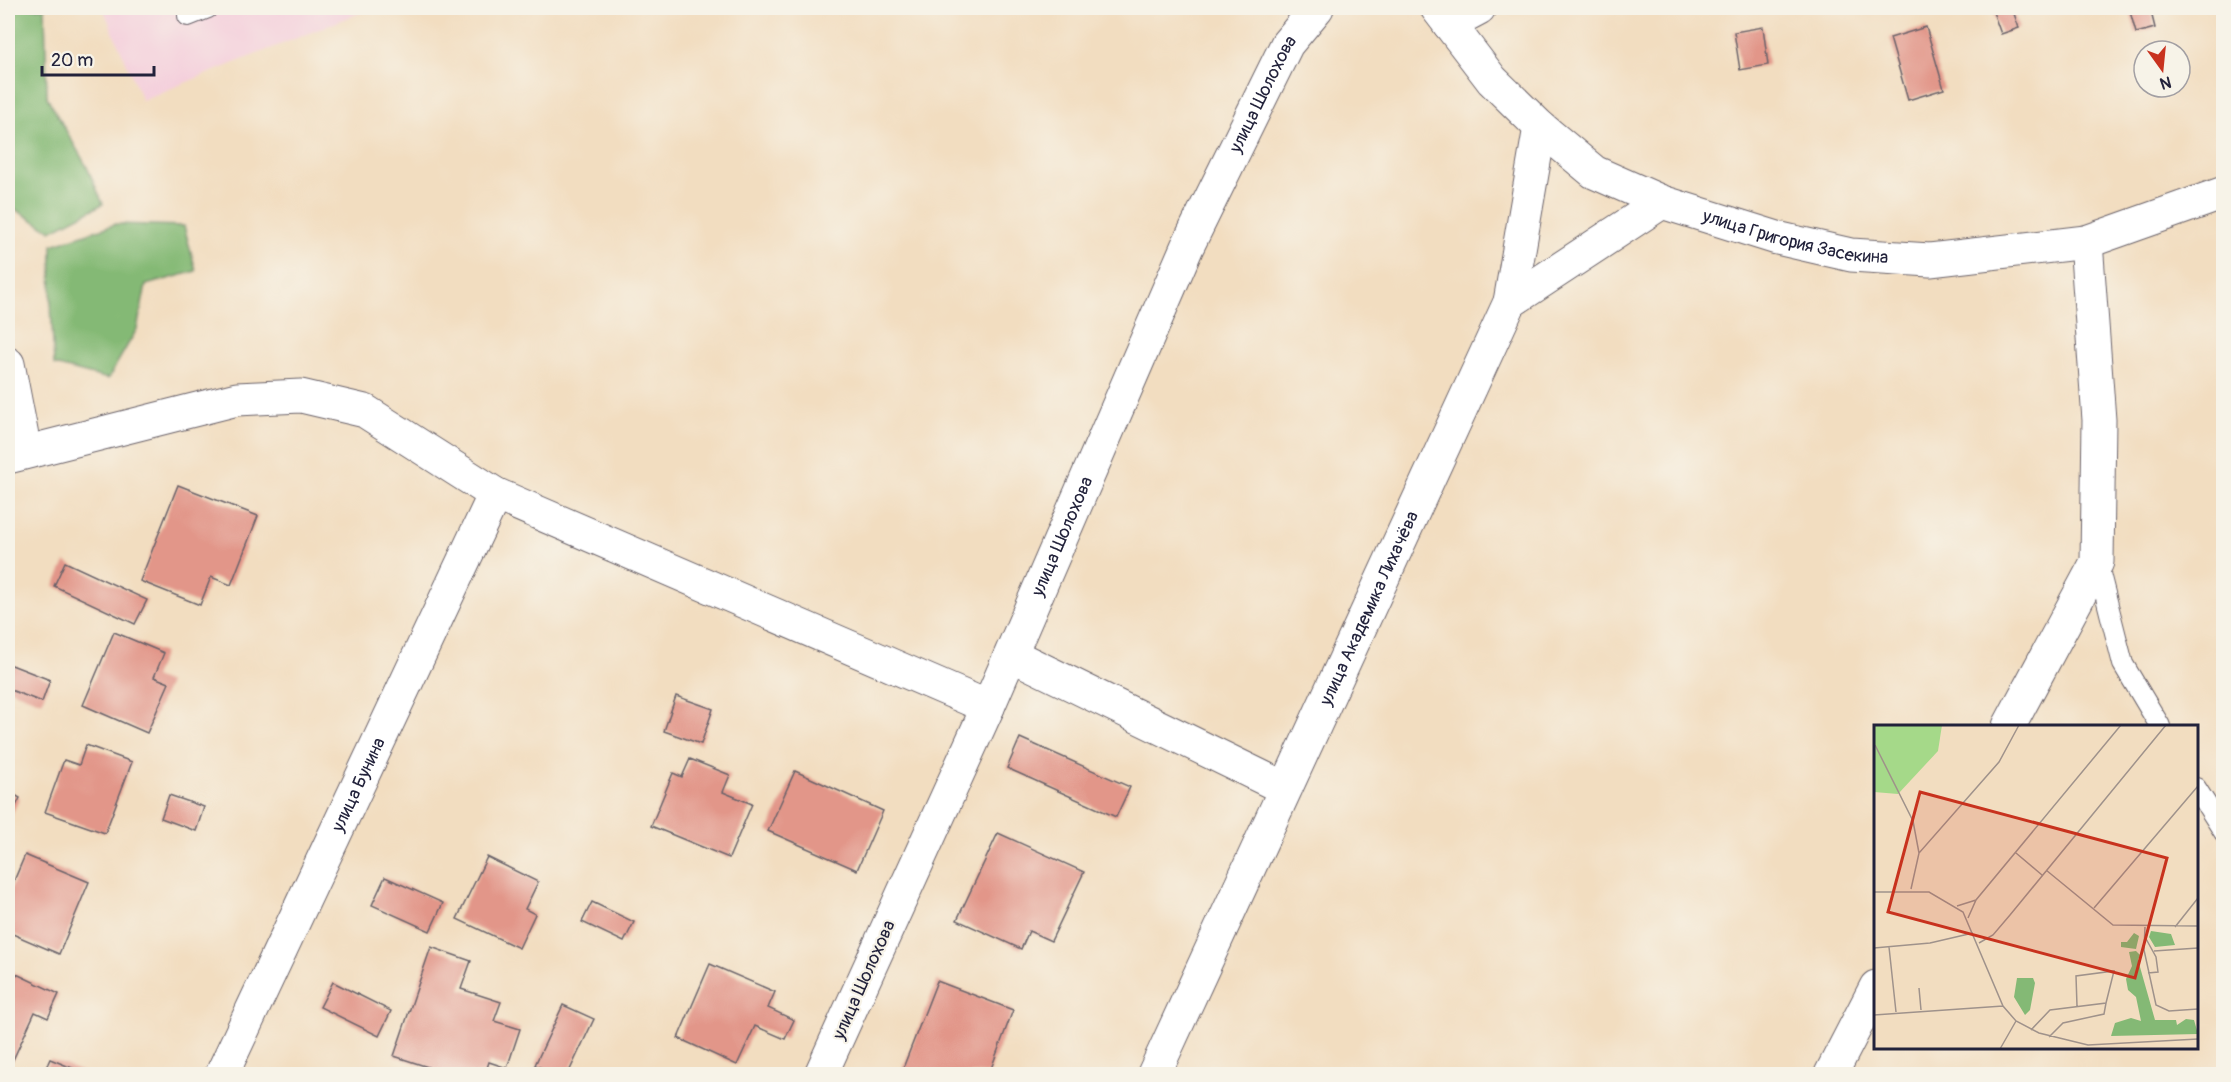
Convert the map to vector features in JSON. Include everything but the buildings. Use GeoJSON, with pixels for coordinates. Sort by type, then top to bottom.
{"type":"FeatureCollection","features":[{"type":"Feature","properties":{"kind":"street","name":"улица Шолохова"},"geometry":{"type":"LineString","coordinates":[[821,1074],[1012,655],[1187,247],[1287,44],[1317,8]]}},
{"type":"Feature","properties":{"kind":"street"},"geometry":{"type":"LineString","coordinates":[[1443,16],[1479,8]]}},
{"type":"Feature","properties":{"kind":"street","name":"улица Григория Засекина"},"geometry":{"type":"LineString","coordinates":[[1443,16],[1492,80],[1539,127],[1594,172],[1662,202],[1777,238],[1851,255],[1930,260],[2086,243],[2223,193]]}},
{"type":"Feature","properties":{"kind":"street","name":"улица Академика Лихачёва"},"geometry":{"type":"LineString","coordinates":[[1154,1074],[1510,302],[1539,127]]}},
{"type":"Feature","properties":{"kind":"street"},"geometry":{"type":"LineString","coordinates":[[1510,302],[1662,202]]}},
{"type":"Feature","properties":{"kind":"street"},"geometry":{"type":"LineString","coordinates":[[2010,725],[2097,562],[2098,420],[2086,243]]}},
{"type":"Feature","properties":{"kind":"street"},"geometry":{"type":"LineString","coordinates":[[8,364],[16,455],[237,399],[301,396],[365,411],[495,494],[988,707]]}},
{"type":"Feature","properties":{"kind":"street","name":"улица Бунина"},"geometry":{"type":"LineString","coordinates":[[222,1074],[495,494]]}},
{"type":"Feature","properties":{"kind":"street"},"geometry":{"type":"LineString","coordinates":[[1012,655],[1284,788]]}},
{"type":"Feature","properties":{"kind":"street"},"geometry":{"type":"LineString","coordinates":[[1831,1074],[1874,989]]}},
{"type":"Feature","properties":{"kind":"lane"},"geometry":{"type":"LineString","coordinates":[[188,8],[189,16],[208,8]]}},
{"type":"Feature","properties":{"kind":"lane"},"geometry":{"type":"LineString","coordinates":[[2097,562],[2123,664],[2159,725]]}},
{"type":"Feature","properties":{"kind":"lane"},"geometry":{"type":"LineString","coordinates":[[2198,791],[2223,832]]}},
{"type":"Feature","properties":{"kind":"shaded area"},"geometry":{"type":"Polygon","coordinates":[[[103,8],[372,8],[142,100],[103,8]]]}},
{"type":"Feature","properties":{"kind":"green space"},"geometry":{"type":"Polygon","coordinates":[[[8,8],[45,8],[47,97],[87,167],[103,204],[51,231],[8,205],[8,186],[13,159],[8,153],[8,8]]]}},
{"type":"Feature","properties":{"kind":"green space"},"geometry":{"type":"Polygon","coordinates":[[[116,224],[184,226],[196,271],[146,285],[137,329],[108,379],[54,365],[51,303],[52,245],[116,224]]]}}]}
